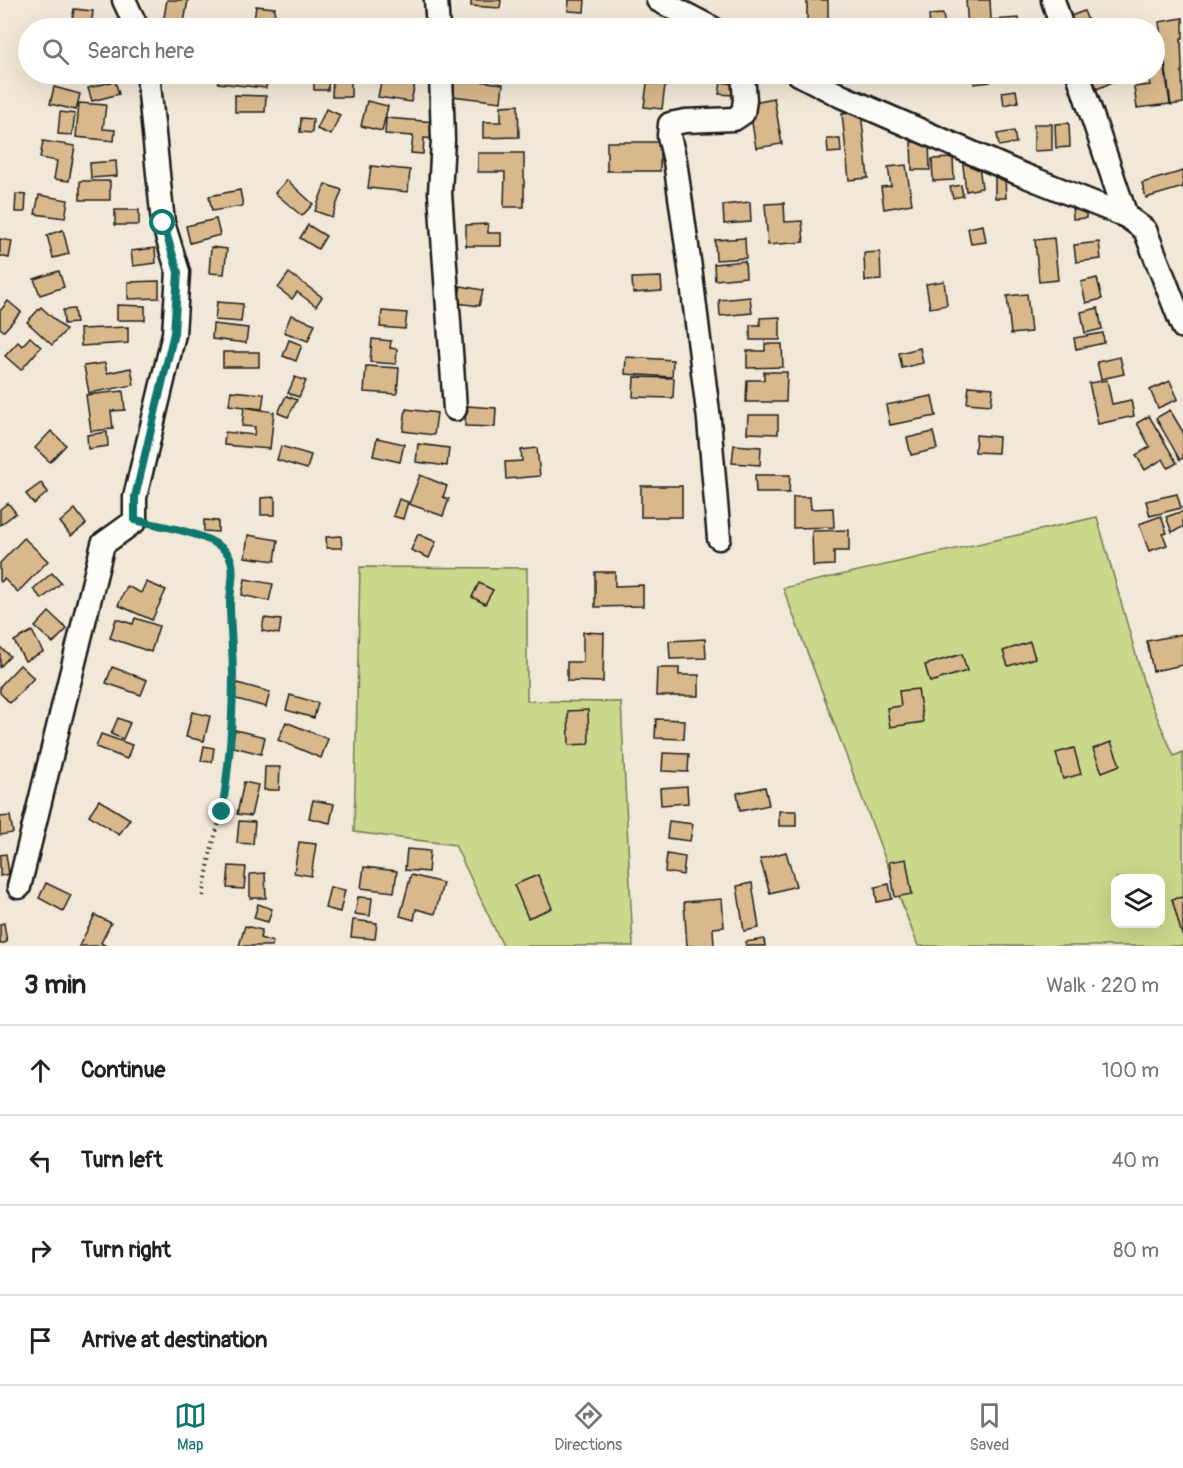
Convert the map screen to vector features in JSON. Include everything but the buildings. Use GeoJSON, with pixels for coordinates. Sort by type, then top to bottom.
{"type":"FeatureCollection","features":[{"type":"Feature","properties":{"kind":"street"},"geometry":{"type":"LineString","coordinates":[[124,0],[132,18]]}},
{"type":"Feature","properties":{"kind":"street"},"geometry":{"type":"LineString","coordinates":[[436,0],[437,18]]}},
{"type":"Feature","properties":{"kind":"street"},"geometry":{"type":"LineString","coordinates":[[658,0],[693,18]]}},
{"type":"Feature","properties":{"kind":"street"},"geometry":{"type":"LineString","coordinates":[[1053,0],[1059,18]]}},
{"type":"Feature","properties":{"kind":"street"},"geometry":{"type":"LineString","coordinates":[[19,886],[103,544],[135,520],[135,497],[174,333],[178,272],[163,223],[149,84]]}},
{"type":"Feature","properties":{"kind":"street"},"geometry":{"type":"LineString","coordinates":[[441,84],[443,140],[440,193],[455,409]]}},
{"type":"Feature","properties":{"kind":"street"},"geometry":{"type":"LineString","coordinates":[[719,538],[709,420],[693,286],[675,161],[669,136],[670,124],[685,121],[734,119],[743,113],[744,84]]}},
{"type":"Feature","properties":{"kind":"street"},"geometry":{"type":"LineString","coordinates":[[818,84],[1016,172],[1126,216],[1145,230],[1183,327]]}},
{"type":"Feature","properties":{"kind":"street"},"geometry":{"type":"LineString","coordinates":[[1081,84],[1126,216]]}},
{"type":"Feature","properties":{"kind":"path"},"geometry":{"type":"LineString","coordinates":[[135,520],[182,531],[209,541],[227,552],[233,561],[230,604],[233,677],[230,762],[222,812],[211,850],[203,896]]}},
{"type":"Feature","properties":{"kind":"green space"},"geometry":{"type":"Polygon","coordinates":[[[1097,517],[1147,694],[1174,756],[1183,752],[1183,946],[918,946],[783,588],[1097,517]]]}},
{"type":"Feature","properties":{"kind":"green space"},"geometry":{"type":"Polygon","coordinates":[[[360,567],[527,568],[527,701],[621,702],[633,946],[503,946],[455,845],[354,832],[360,567]]]}},
{"type":"Feature","properties":{"kind":"route"},"geometry":{"type":"LineString","coordinates":[[163,223],[178,272],[174,333],[135,497],[135,520],[182,531],[209,541],[227,552],[233,561],[230,604],[233,677],[230,762],[222,812]]}}]}
